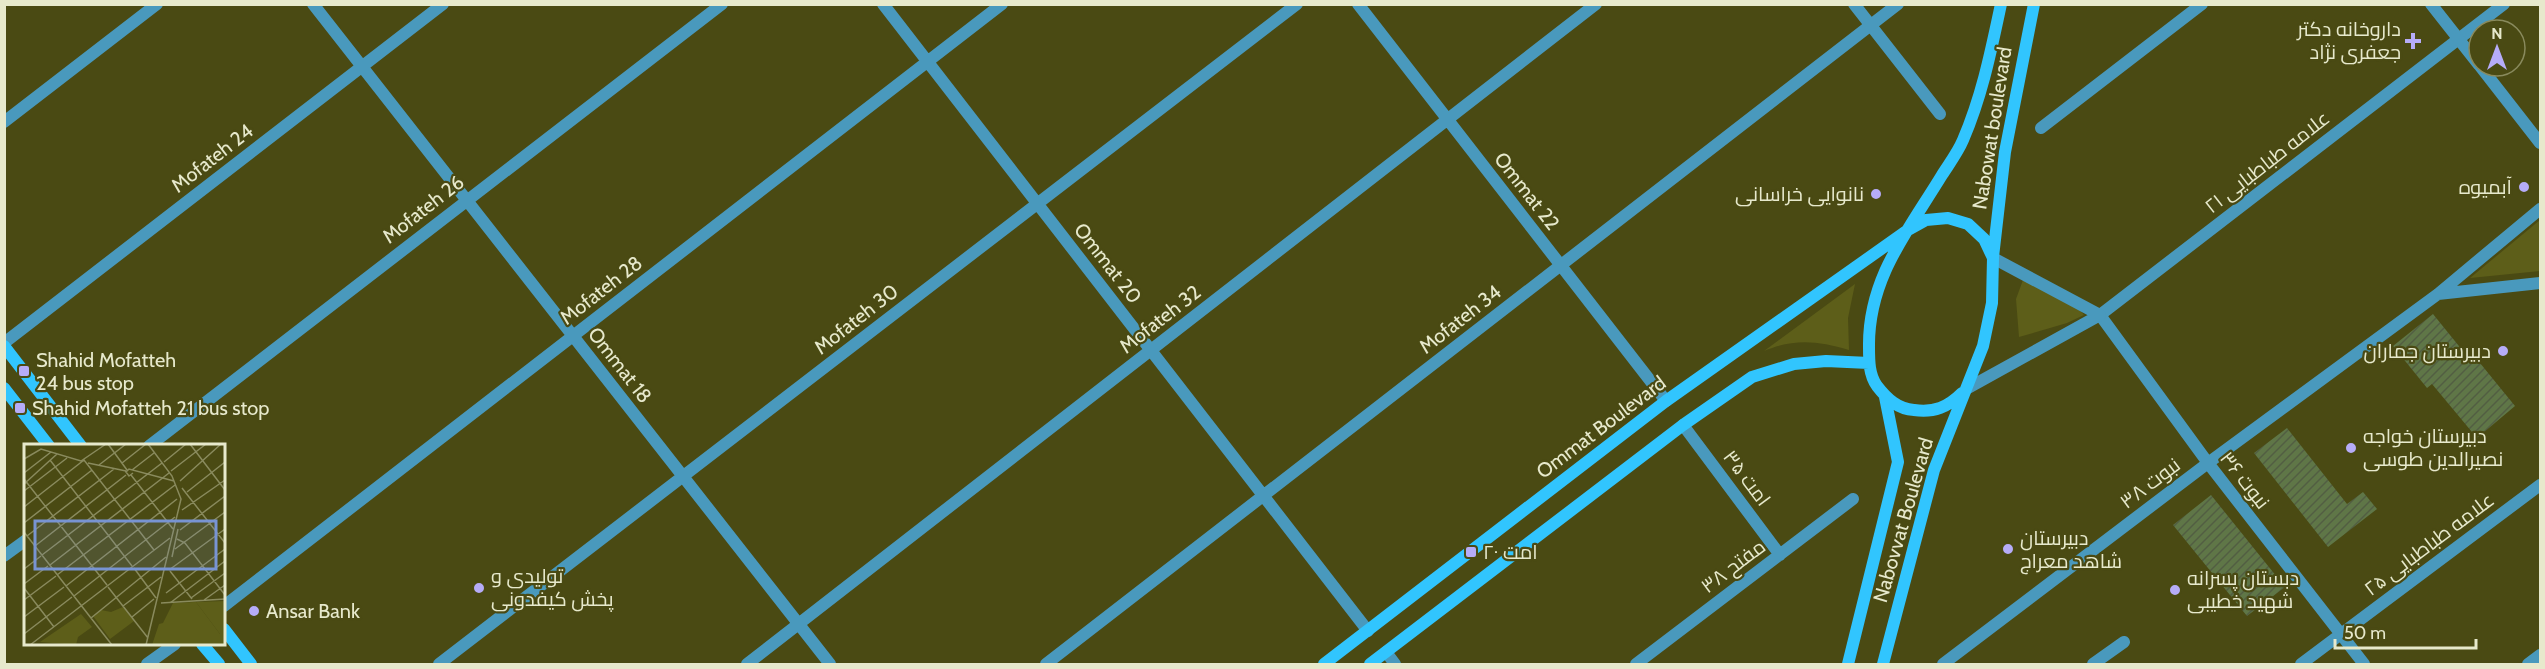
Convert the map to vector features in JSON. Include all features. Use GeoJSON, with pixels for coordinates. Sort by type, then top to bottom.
{"type":"FeatureCollection","features":[{"type":"Feature","properties":{"kind":"main road","name":"Nabowat boulevard"},"geometry":{"type":"LineString","coordinates":[[1908,230],[1962,143],[1981,94],[2001,4]]}},
{"type":"Feature","properties":{"kind":"main road","name":"Nabowat boulevard"},"geometry":{"type":"LineString","coordinates":[[1993,258],[2005,152],[2034,4]]}},
{"type":"Feature","properties":{"kind":"main road"},"geometry":{"type":"LineString","coordinates":[[1948,218],[1968,225],[1984,239],[1993,258],[1992,303],[1988,324],[1968,388],[1951,404],[1929,412],[1905,410],[1885,397],[1874,381],[1869,363],[1868,327],[1875,293],[1888,260],[1908,230],[1926,220],[1948,218]]}},
{"type":"Feature","properties":{"kind":"main road","name":"Ommat Boulevard"},"geometry":{"type":"LineString","coordinates":[[1324,664],[1666,401],[1908,230]]}},
{"type":"Feature","properties":{"kind":"main road"},"geometry":{"type":"LineString","coordinates":[[4,345],[79,444]]}},
{"type":"Feature","properties":{"kind":"main road"},"geometry":{"type":"LineString","coordinates":[[1370,664],[1683,425],[1752,377],[1794,364],[1826,361],[1869,363]]}},
{"type":"Feature","properties":{"kind":"main road"},"geometry":{"type":"LineString","coordinates":[[4,388],[47,444]]}},
{"type":"Feature","properties":{"kind":"main road","name":"Nabovvat Boulevard"},"geometry":{"type":"LineString","coordinates":[[1883,664],[1934,470],[1968,388]]}},
{"type":"Feature","properties":{"kind":"main road","name":"Nabovvat Boulevard"},"geometry":{"type":"LineString","coordinates":[[1848,664],[1898,462],[1885,397]]}},
{"type":"Feature","properties":{"kind":"main road"},"geometry":{"type":"LineString","coordinates":[[225,630],[251,664]]}},
{"type":"Feature","properties":{"kind":"main road"},"geometry":{"type":"LineString","coordinates":[[203,645],[219,664]]}},
{"type":"Feature","properties":{"kind":"street"},"geometry":{"type":"LineString","coordinates":[[4,122],[157,4]]}},
{"type":"Feature","properties":{"kind":"street","name":"Ommat 18"},"geometry":{"type":"LineString","coordinates":[[313,4],[830,664]]}},
{"type":"Feature","properties":{"kind":"street","name":"Mofateh 24"},"geometry":{"type":"LineString","coordinates":[[4,345],[443,4]]}},
{"type":"Feature","properties":{"kind":"street","name":"Mofateh 26"},"geometry":{"type":"LineString","coordinates":[[152,444],[722,4]]}},
{"type":"Feature","properties":{"kind":"street","name":"Ommat 20"},"geometry":{"type":"LineString","coordinates":[[883,4],[1368,631]]}},
{"type":"Feature","properties":{"kind":"street","name":"Mofateh 28"},"geometry":{"type":"LineString","coordinates":[[225,605],[1002,4]]}},
{"type":"Feature","properties":{"kind":"street","name":"Mofateh 30"},"geometry":{"type":"LineString","coordinates":[[439,664],[1297,4]]}},
{"type":"Feature","properties":{"kind":"street","name":"Ommat 22"},"geometry":{"type":"LineString","coordinates":[[1358,4],[1666,401]]}},
{"type":"Feature","properties":{"kind":"street","name":"Mofateh 32"},"geometry":{"type":"LineString","coordinates":[[747,664],[1596,4]]}},
{"type":"Feature","properties":{"kind":"street"},"geometry":{"type":"LineString","coordinates":[[1854,4],[1940,114]]}},
{"type":"Feature","properties":{"kind":"street","name":"Mofateh 34"},"geometry":{"type":"LineString","coordinates":[[1046,664],[1898,4]]}},
{"type":"Feature","properties":{"kind":"street"},"geometry":{"type":"LineString","coordinates":[[2041,128],[2202,4]]}},
{"type":"Feature","properties":{"kind":"street"},"geometry":{"type":"LineString","coordinates":[[2431,4],[2467,51]]}},
{"type":"Feature","properties":{"kind":"street","name":"علامه طباطبایی ۲۱"},"geometry":{"type":"LineString","coordinates":[[1968,388],[2100,315],[2504,4]]}},
{"type":"Feature","properties":{"kind":"street"},"geometry":{"type":"LineString","coordinates":[[2489,78],[2541,143]]}},
{"type":"Feature","properties":{"kind":"street","name":"نبوت ۳۸"},"geometry":{"type":"LineString","coordinates":[[1943,664],[2208,463],[2438,294],[2541,209]]}},
{"type":"Feature","properties":{"kind":"street"},"geometry":{"type":"LineString","coordinates":[[1993,258],[2100,315]]}},
{"type":"Feature","properties":{"kind":"street"},"geometry":{"type":"LineString","coordinates":[[2438,294],[2541,283]]}},
{"type":"Feature","properties":{"kind":"street","name":"نبوت ۳۶"},"geometry":{"type":"LineString","coordinates":[[2100,315],[2208,463],[2364,664]]}},
{"type":"Feature","properties":{"kind":"street","name":"امت ۳۵"},"geometry":{"type":"LineString","coordinates":[[1683,425],[1780,555]]}},
{"type":"Feature","properties":{"kind":"street","name":"علامه طباطبایی ۲۵"},"geometry":{"type":"LineString","coordinates":[[2301,664],[2541,485]]}},
{"type":"Feature","properties":{"kind":"street","name":"مفتح ۳۸"},"geometry":{"type":"LineString","coordinates":[[1636,664],[1853,499]]}},
{"type":"Feature","properties":{"kind":"street"},"geometry":{"type":"LineString","coordinates":[[4,556],[24,541]]}},
{"type":"Feature","properties":{"kind":"street"},"geometry":{"type":"LineString","coordinates":[[2093,664],[2124,642]]}},
{"type":"Feature","properties":{"kind":"street"},"geometry":{"type":"LineString","coordinates":[[147,664],[174,645]]}},
{"type":"Feature","properties":{"kind":"street"},"geometry":{"type":"LineString","coordinates":[[1386,652],[1395,664]]}},
{"type":"Feature","properties":{"kind":"street"},"geometry":{"type":"LineString","coordinates":[[2528,664],[2541,655]]}},
{"type":"Feature","properties":{"kind":"shaded area"},"geometry":{"type":"Polygon","coordinates":[[[2540,220],[2540,271],[2470,278],[2540,220]]]}},
{"type":"Feature","properties":{"kind":"shaded area"},"geometry":{"type":"Polygon","coordinates":[[[2023,280],[2078,308],[2084,315],[2067,323],[2019,337],[2016,299],[2023,280]]]}},
{"type":"Feature","properties":{"kind":"shaded area"},"geometry":{"type":"Polygon","coordinates":[[[1855,284],[1848,318],[1849,350],[1807,342],[1786,344],[1764,351],[1855,284]]]}},
{"type":"Feature","properties":{"kind":"building"},"geometry":{"type":"Polygon","coordinates":[[[2433,314],[2467,356],[2471,352],[2515,406],[2477,438],[2432,384],[2427,388],[2393,346],[2433,314]]]}},
{"type":"Feature","properties":{"kind":"building"},"geometry":{"type":"Polygon","coordinates":[[[2287,428],[2347,504],[2363,492],[2377,509],[2328,547],[2254,453],[2287,428]]]}},
{"type":"Feature","properties":{"kind":"building"},"geometry":{"type":"Polygon","coordinates":[[[2211,495],[2285,587],[2247,616],[2173,525],[2211,495]]]}},
{"type":"Feature","properties":{"kind":"place","name":"داروخانه دکتر جعفری نژاد"},"geometry":{"type":"Point","coordinates":[2413,41]}},
{"type":"Feature","properties":{"kind":"place","name":"آبمیوه"},"geometry":{"type":"Point","coordinates":[2524,187]}},
{"type":"Feature","properties":{"kind":"place","name":"نانوایی خراسانی"},"geometry":{"type":"Point","coordinates":[1876,194]}},
{"type":"Feature","properties":{"kind":"place","name":"دبیرستان جماران"},"geometry":{"type":"Point","coordinates":[2503,351]}},
{"type":"Feature","properties":{"kind":"place","name":"Shahid Mofatteh 24 bus stop"},"geometry":{"type":"Point","coordinates":[24,371]}},
{"type":"Feature","properties":{"kind":"place","name":"Shahid Mofatteh 21 bus stop"},"geometry":{"type":"Point","coordinates":[20,408]}},
{"type":"Feature","properties":{"kind":"place","name":"دبیرستان خواجه نصیرالدین طوسی"},"geometry":{"type":"Point","coordinates":[2351,448]}},
{"type":"Feature","properties":{"kind":"place","name":"دبیرستان شاهد معراج"},"geometry":{"type":"Point","coordinates":[2008,549]}},
{"type":"Feature","properties":{"kind":"place","name":"امت ۲۰"},"geometry":{"type":"Point","coordinates":[1471,552]}},
{"type":"Feature","properties":{"kind":"place","name":"تولیدی و پخش کیفدونی"},"geometry":{"type":"Point","coordinates":[479,588]}},
{"type":"Feature","properties":{"kind":"place","name":"دبستان پسرانه شهید خطیبی"},"geometry":{"type":"Point","coordinates":[2175,590]}},
{"type":"Feature","properties":{"kind":"place","name":"Ansar Bank"},"geometry":{"type":"Point","coordinates":[254,611]}}]}
